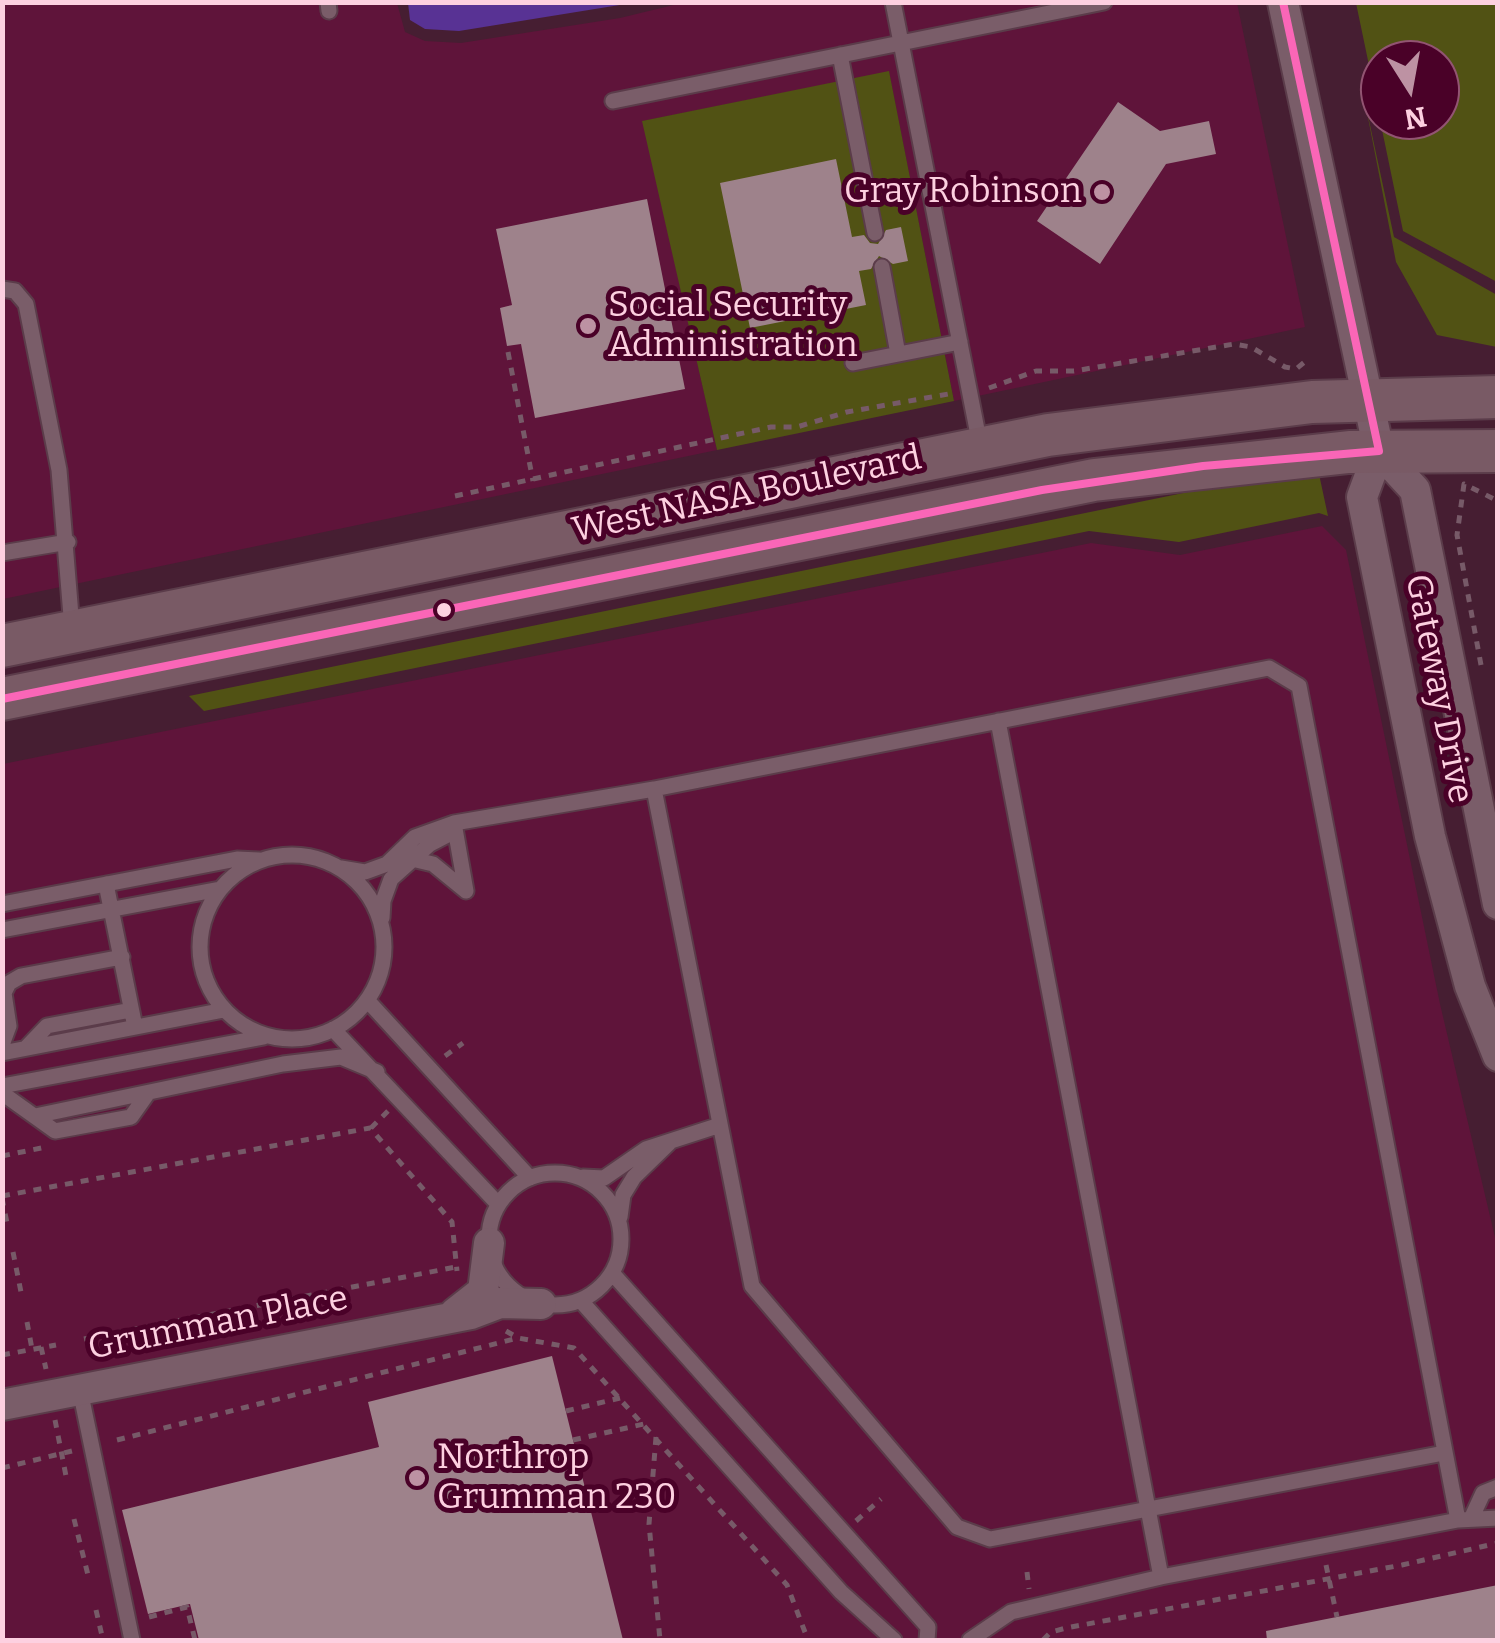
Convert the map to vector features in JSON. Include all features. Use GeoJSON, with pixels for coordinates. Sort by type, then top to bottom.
{"type":"FeatureCollection","features":[{"type":"Feature","properties":{"kind":"main road","name":"West NASA Boulevard"},"geometry":{"type":"LineString","coordinates":[[2,646],[980,448],[1159,418],[1368,398],[1498,397]]}},
{"type":"Feature","properties":{"kind":"main road","name":"West NASA Boulevard"},"geometry":{"type":"LineString","coordinates":[[2,699],[1094,480],[1379,451],[1498,451]]}},
{"type":"Feature","properties":{"kind":"main road"},"geometry":{"type":"LineString","coordinates":[[226,601],[236,651]]}},
{"type":"Feature","properties":{"kind":"street"},"geometry":{"type":"LineString","coordinates":[[1284,2],[1379,451]]}},
{"type":"Feature","properties":{"kind":"street","name":"Gateway Drive"},"geometry":{"type":"LineString","coordinates":[[1498,904],[1415,490],[1379,451],[1362,497],[1365,515],[1430,836],[1470,986],[1498,1056]]}},
{"type":"Feature","properties":{"kind":"street"},"geometry":{"type":"LineString","coordinates":[[448,1318],[483,1291],[489,1242]]}},
{"type":"Feature","properties":{"kind":"street","name":"Grumman Place"},"geometry":{"type":"LineString","coordinates":[[2,1405],[448,1318],[500,1303],[541,1304]]}},
{"type":"Feature","properties":{"kind":"lane"},"geometry":{"type":"LineString","coordinates":[[893,2],[980,448]]}},
{"type":"Feature","properties":{"kind":"lane"},"geometry":{"type":"LineString","coordinates":[[613,101],[1104,2]]}},
{"type":"Feature","properties":{"kind":"lane"},"geometry":{"type":"LineString","coordinates":[[840,55],[875,232]]}},
{"type":"Feature","properties":{"kind":"lane"},"geometry":{"type":"LineString","coordinates":[[882,267],[898,354]]}},
{"type":"Feature","properties":{"kind":"lane"},"geometry":{"type":"LineString","coordinates":[[2,290],[15,291],[26,304],[60,470],[72,632]]}},
{"type":"Feature","properties":{"kind":"lane"},"geometry":{"type":"LineString","coordinates":[[853,363],[960,342]]}},
{"type":"Feature","properties":{"kind":"lane"},"geometry":{"type":"LineString","coordinates":[[2,553],[68,542]]}},
{"type":"Feature","properties":{"kind":"lane"},"geometry":{"type":"LineString","coordinates":[[2,904],[236,859],[302,855],[364,872],[386,864],[415,837],[476,819],[654,789],[1269,668],[1299,686],[1444,1453],[1464,1519]]}},
{"type":"Feature","properties":{"kind":"lane"},"geometry":{"type":"LineString","coordinates":[[998,721],[1161,1578]]}},
{"type":"Feature","properties":{"kind":"lane"},"geometry":{"type":"LineString","coordinates":[[654,789],[752,1286],[958,1527],[990,1538],[1444,1453]]}},
{"type":"Feature","properties":{"kind":"lane"},"geometry":{"type":"LineString","coordinates":[[2,1090],[268,1036],[290,1039],[333,1029],[368,1001],[381,970],[382,900],[391,879],[455,826]]}},
{"type":"Feature","properties":{"kind":"lane"},"geometry":{"type":"LineString","coordinates":[[412,860],[434,864],[466,891],[455,826]]}},
{"type":"Feature","properties":{"kind":"lane"},"geometry":{"type":"LineString","coordinates":[[262,860],[220,889],[206,912],[200,938],[201,963],[209,988],[224,1010],[268,1036]]}},
{"type":"Feature","properties":{"kind":"lane"},"geometry":{"type":"LineString","coordinates":[[340,868],[359,884],[382,929]]}},
{"type":"Feature","properties":{"kind":"lane"},"geometry":{"type":"LineString","coordinates":[[106,884],[135,1027]]}},
{"type":"Feature","properties":{"kind":"lane"},"geometry":{"type":"LineString","coordinates":[[2,930],[220,889]]}},
{"type":"Feature","properties":{"kind":"lane"},"geometry":{"type":"LineString","coordinates":[[2,1045],[8,1026],[4,993],[9,983],[21,976],[122,957]]}},
{"type":"Feature","properties":{"kind":"lane"},"geometry":{"type":"LineString","coordinates":[[368,1001],[530,1178]]}},
{"type":"Feature","properties":{"kind":"lane"},"geometry":{"type":"LineString","coordinates":[[26,1048],[48,1026],[132,1010]]}},
{"type":"Feature","properties":{"kind":"lane"},"geometry":{"type":"LineString","coordinates":[[2,1053],[224,1010]]}},
{"type":"Feature","properties":{"kind":"lane"},"geometry":{"type":"LineString","coordinates":[[333,1029],[498,1204]]}},
{"type":"Feature","properties":{"kind":"lane"},"geometry":{"type":"LineString","coordinates":[[2,1090],[56,1131],[131,1117],[148,1093],[340,1056],[377,1072]]}},
{"type":"Feature","properties":{"kind":"lane"},"geometry":{"type":"LineString","coordinates":[[671,1140],[634,1177],[623,1195],[622,1239],[613,1274],[581,1301],[541,1304],[504,1282],[493,1264],[489,1242],[498,1204],[530,1178],[562,1173],[604,1178],[646,1149],[671,1140],[720,1125]]}},
{"type":"Feature","properties":{"kind":"lane"},"geometry":{"type":"LineString","coordinates":[[578,1176],[596,1186],[620,1221]]}},
{"type":"Feature","properties":{"kind":"lane"},"geometry":{"type":"LineString","coordinates":[[613,1274],[928,1627],[927,1640]]}},
{"type":"Feature","properties":{"kind":"lane"},"geometry":{"type":"LineString","coordinates":[[581,1301],[832,1582],[894,1640]]}},
{"type":"Feature","properties":{"kind":"lane"},"geometry":{"type":"LineString","coordinates":[[80,1390],[132,1640]]}},
{"type":"Feature","properties":{"kind":"lane"},"geometry":{"type":"LineString","coordinates":[[1464,1519],[1482,1493],[1498,1487]]}},
{"type":"Feature","properties":{"kind":"lane"},"geometry":{"type":"LineString","coordinates":[[970,1640],[1011,1612],[1161,1578],[1464,1519],[1498,1518]]}},
{"type":"Feature","properties":{"kind":"lane"},"geometry":{"type":"LineString","coordinates":[[126,1615],[146,1640]]}},
{"type":"Feature","properties":{"kind":"path"},"geometry":{"type":"LineString","coordinates":[[455,496],[771,427],[797,427],[847,412],[970,392],[1013,382],[1036,371],[1074,370],[1234,344],[1251,347],[1285,367],[1296,368],[1307,360]]}},
{"type":"Feature","properties":{"kind":"path"},"geometry":{"type":"LineString","coordinates":[[508,352],[533,481]]}},
{"type":"Feature","properties":{"kind":"path"},"geometry":{"type":"LineString","coordinates":[[1484,683],[1457,535],[1464,484],[1498,501]]}},
{"type":"Feature","properties":{"kind":"path"},"geometry":{"type":"LineString","coordinates":[[436,1063],[463,1044]]}},
{"type":"Feature","properties":{"kind":"path"},"geometry":{"type":"LineString","coordinates":[[7,1222],[2,1197],[370,1128],[394,1106]]}},
{"type":"Feature","properties":{"kind":"path"},"geometry":{"type":"LineString","coordinates":[[370,1128],[452,1222],[456,1267],[462,1285]]}},
{"type":"Feature","properties":{"kind":"path"},"geometry":{"type":"LineString","coordinates":[[13,1252],[22,1297]]}},
{"type":"Feature","properties":{"kind":"path"},"geometry":{"type":"LineString","coordinates":[[84,1339],[456,1267]]}},
{"type":"Feature","properties":{"kind":"path"},"geometry":{"type":"LineString","coordinates":[[27,1322],[32,1349]]}},
{"type":"Feature","properties":{"kind":"path"},"geometry":{"type":"LineString","coordinates":[[503,1328],[518,1338],[574,1348],[786,1585],[808,1640]]}},
{"type":"Feature","properties":{"kind":"path"},"geometry":{"type":"LineString","coordinates":[[117,1440],[518,1338]]}},
{"type":"Feature","properties":{"kind":"path"},"geometry":{"type":"LineString","coordinates":[[2,1355],[56,1344]]}},
{"type":"Feature","properties":{"kind":"path"},"geometry":{"type":"LineString","coordinates":[[41,1347],[47,1376]]}},
{"type":"Feature","properties":{"kind":"path"},"geometry":{"type":"LineString","coordinates":[[566,1411],[620,1398]]}},
{"type":"Feature","properties":{"kind":"path"},"geometry":{"type":"LineString","coordinates":[[54,1417],[66,1476]]}},
{"type":"Feature","properties":{"kind":"path"},"geometry":{"type":"LineString","coordinates":[[573,1440],[644,1424]]}},
{"type":"Feature","properties":{"kind":"path"},"geometry":{"type":"LineString","coordinates":[[656,1437],[649,1524],[660,1640]]}},
{"type":"Feature","properties":{"kind":"path"},"geometry":{"type":"LineString","coordinates":[[2,1468],[75,1450]]}},
{"type":"Feature","properties":{"kind":"path"},"geometry":{"type":"LineString","coordinates":[[850,1526],[882,1498]]}},
{"type":"Feature","properties":{"kind":"path"},"geometry":{"type":"LineString","coordinates":[[74,1519],[89,1579]]}},
{"type":"Feature","properties":{"kind":"path"},"geometry":{"type":"LineString","coordinates":[[1039,1629],[1043,1640],[1066,1628],[1329,1580],[1498,1542]]}},
{"type":"Feature","properties":{"kind":"path"},"geometry":{"type":"LineString","coordinates":[[1326,1562],[1337,1617]]}},
{"type":"Feature","properties":{"kind":"path"},"geometry":{"type":"LineString","coordinates":[[1027,1572],[1030,1592]]}},
{"type":"Feature","properties":{"kind":"path"},"geometry":{"type":"LineString","coordinates":[[786,1585],[796,1576]]}},
{"type":"Feature","properties":{"kind":"path"},"geometry":{"type":"LineString","coordinates":[[149,1617],[187,1608],[195,1640]]}},
{"type":"Feature","properties":{"kind":"path"},"geometry":{"type":"LineString","coordinates":[[96,1610],[104,1640]]}},
{"type":"Feature","properties":{"kind":"shaded area"},"geometry":{"type":"Polygon","coordinates":[[[408,2],[632,3],[459,31],[425,29],[410,20],[408,2]]]}},
{"type":"Feature","properties":{"kind":"shaded area"},"geometry":{"type":"Polygon","coordinates":[[[686,2],[1237,3],[1305,327],[954,401],[889,72],[643,121],[717,450],[3,599],[3,3],[397,3],[405,32],[425,41],[461,43],[620,18],[686,2]]]}},
{"type":"Feature","properties":{"kind":"shaded area"},"geometry":{"type":"Polygon","coordinates":[[[1356,3],[1497,3],[1497,282],[1403,231],[1384,140],[1460,140],[1460,40],[1364,40],[1356,3]]]}},
{"type":"Feature","properties":{"kind":"shaded area"},"geometry":{"type":"Polygon","coordinates":[[[889,71],[954,401],[717,450],[642,121],[889,71]]]}},
{"type":"Feature","properties":{"kind":"shaded area"},"geometry":{"type":"Polygon","coordinates":[[[1372,140],[1394,237],[1497,295],[1497,347],[1437,335],[1396,262],[1372,140]]]}},
{"type":"Feature","properties":{"kind":"shaded area"},"geometry":{"type":"Polygon","coordinates":[[[1319,474],[1328,516],[1319,513],[1179,542],[1089,531],[204,711],[189,696],[1242,481],[1319,474]]]}},
{"type":"Feature","properties":{"kind":"shaded area"},"geometry":{"type":"Polygon","coordinates":[[[1322,526],[1346,550],[1440,1004],[1497,1246],[1497,1640],[3,1640],[3,764],[1091,543],[1180,555],[1322,526]]]}},
{"type":"Feature","properties":{"kind":"building","name":"Gray Robinson"},"geometry":{"type":"Polygon","coordinates":[[[1118,102],[1160,131],[1209,121],[1216,154],[1166,164],[1100,264],[1037,221],[1118,102]]]}},
{"type":"Feature","properties":{"kind":"building"},"geometry":{"type":"Polygon","coordinates":[[[836,159],[852,237],[864,235],[870,243],[878,244],[886,230],[901,227],[908,261],[893,264],[879,256],[871,269],[859,271],[866,305],[750,328],[720,183],[836,159]]]}},
{"type":"Feature","properties":{"kind":"building","name":"Social Security Administration"},"geometry":{"type":"Polygon","coordinates":[[[647,199],[685,389],[535,418],[521,344],[507,346],[500,308],[512,305],[496,229],[647,199]]]}},
{"type":"Feature","properties":{"kind":"building","name":"Northrop Grumman 230"},"geometry":{"type":"Polygon","coordinates":[[[552,1356],[623,1640],[199,1640],[190,1604],[148,1614],[122,1510],[379,1447],[368,1402],[552,1356]]]}},
{"type":"Feature","properties":{"kind":"building"},"geometry":{"type":"Polygon","coordinates":[[[1498,1585],[1498,1640],[1267,1640],[1266,1631],[1498,1585]]]}},
{"type":"Feature","properties":{"kind":"transit line"},"geometry":{"type":"LineString","coordinates":[[2,699],[1042,490],[1203,466],[1379,451],[1283,2]]}},
{"type":"Feature","properties":{"kind":"place","name":"Gray Robinson"},"geometry":{"type":"Point","coordinates":[1102,192]}},
{"type":"Feature","properties":{"kind":"place","name":"Social Security Administration"},"geometry":{"type":"Point","coordinates":[588,326]}},
{"type":"Feature","properties":{"kind":"place","name":"Northrop Grumman 230"},"geometry":{"type":"Point","coordinates":[417,1478]}}]}
